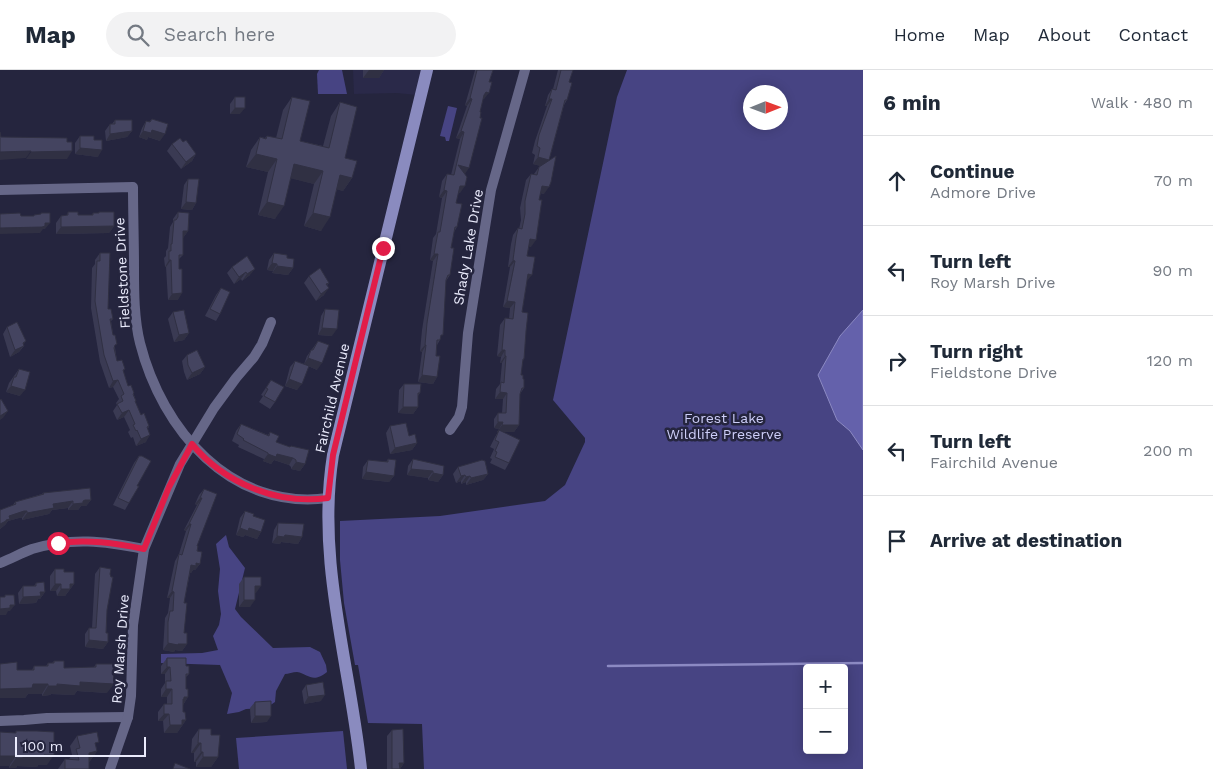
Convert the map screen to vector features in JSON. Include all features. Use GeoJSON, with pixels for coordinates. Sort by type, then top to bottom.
{"type":"FeatureCollection","features":[{"type":"Feature","properties":{"kind":"main road","name":"Fairchild Avenue"},"geometry":{"type":"LineString","coordinates":[[362,769],[334,603],[329,548],[328,498],[333,455],[427,70]]}},
{"type":"Feature","properties":{"kind":"street","name":"Shady Lake Drive"},"geometry":{"type":"LineString","coordinates":[[450,430],[459,417],[462,406],[468,333],[491,190],[525,70]]}},
{"type":"Feature","properties":{"kind":"street","name":"Fieldstone Drive"},"geometry":{"type":"LineString","coordinates":[[0,190],[133,187],[136,320],[140,343],[157,389],[168,412],[180,431],[202,457],[222,472],[246,486],[262,492],[294,499],[312,500],[328,498]]}},
{"type":"Feature","properties":{"kind":"street","name":"Roy Marsh Drive"},"geometry":{"type":"LineString","coordinates":[[110,769],[128,717],[133,679],[133,626],[144,549],[169,487],[202,425],[254,357],[266,335],[270,322]]}},
{"type":"Feature","properties":{"kind":"street"},"geometry":{"type":"LineString","coordinates":[[0,563],[31,550],[69,542],[107,542],[144,549]]}},
{"type":"Feature","properties":{"kind":"street"},"geometry":{"type":"LineString","coordinates":[[0,720],[128,717]]}},
{"type":"Feature","properties":{"kind":"shaded area"},"geometry":{"type":"Polygon","coordinates":[[[353,70],[422,70],[417,95],[397,93],[354,94],[353,70]]]}},
{"type":"Feature","properties":{"kind":"shaded area"},"geometry":{"type":"Polygon","coordinates":[[[863,310],[863,450],[850,431],[837,420],[818,375],[840,336],[863,310]]]}},
{"type":"Feature","properties":{"kind":"green space"},"geometry":{"type":"Polygon","coordinates":[[[319,70],[342,70],[347,94],[318,94],[317,74],[319,70]]]}},
{"type":"Feature","properties":{"kind":"green space","name":"Forest Lake Wildlife Preserve"},"geometry":{"type":"Polygon","coordinates":[[[627,70],[863,70],[863,769],[424,769],[422,724],[368,723],[358,665],[355,665],[344,603],[340,560],[340,521],[440,516],[545,501],[565,485],[585,442],[585,438],[553,400],[617,97],[627,70]]]}},
{"type":"Feature","properties":{"kind":"green space"},"geometry":{"type":"Polygon","coordinates":[[[448,106],[457,108],[449,141],[446,141],[445,137],[440,136],[448,106]]]}},
{"type":"Feature","properties":{"kind":"green space"},"geometry":{"type":"Polygon","coordinates":[[[226,535],[229,547],[245,568],[235,609],[273,648],[310,647],[320,652],[327,672],[322,676],[314,678],[297,672],[285,674],[276,691],[275,702],[266,708],[246,709],[227,714],[232,693],[220,665],[161,663],[161,654],[202,653],[218,650],[213,636],[219,625],[221,614],[218,591],[220,569],[216,544],[226,535]]]}},
{"type":"Feature","properties":{"kind":"green space"},"geometry":{"type":"Polygon","coordinates":[[[343,731],[347,769],[239,769],[236,738],[343,731]]]}},
{"type":"Feature","properties":{"kind":"building"},"geometry":{"type":"Polygon","coordinates":[[[477,70],[493,70],[489,82],[492,82],[489,93],[486,92],[484,95],[480,112],[480,118],[482,118],[469,168],[458,165],[467,177],[465,186],[460,186],[456,203],[462,204],[451,248],[454,248],[450,275],[448,275],[446,280],[443,335],[441,335],[440,340],[437,340],[436,356],[440,356],[437,377],[422,375],[427,323],[438,254],[434,254],[447,191],[444,190],[447,174],[454,175],[464,132],[461,131],[472,99],[470,98],[477,70]]]}},
{"type":"Feature","properties":{"kind":"building"},"geometry":{"type":"Polygon","coordinates":[[[561,70],[573,70],[569,82],[572,83],[567,100],[565,100],[549,160],[538,157],[540,148],[537,146],[552,99],[549,99],[552,89],[556,90],[561,70]]]}},
{"type":"Feature","properties":{"kind":"building"},"geometry":{"type":"Polygon","coordinates":[[[235,97],[245,97],[245,108],[235,108],[235,97]]]}},
{"type":"Feature","properties":{"kind":"building"},"geometry":{"type":"Polygon","coordinates":[[[292,97],[310,101],[300,141],[329,148],[340,102],[357,107],[345,158],[357,161],[352,178],[340,175],[330,217],[313,213],[323,171],[294,164],[284,206],[267,202],[277,159],[256,154],[260,137],[266,139],[267,136],[282,139],[292,97]]]}},
{"type":"Feature","properties":{"kind":"building"},"geometry":{"type":"Polygon","coordinates":[[[152,119],[168,124],[165,134],[152,130],[151,133],[143,131],[146,121],[150,122],[152,119]]]}},
{"type":"Feature","properties":{"kind":"building"},"geometry":{"type":"Polygon","coordinates":[[[115,120],[132,120],[132,131],[110,134],[110,124],[115,124],[115,120]]]}},
{"type":"Feature","properties":{"kind":"building"},"geometry":{"type":"Polygon","coordinates":[[[0,132],[1,137],[67,138],[67,142],[72,142],[72,151],[0,152],[0,132]]]}},
{"type":"Feature","properties":{"kind":"building"},"geometry":{"type":"Polygon","coordinates":[[[80,136],[94,136],[94,140],[102,140],[102,150],[80,148],[80,136]]]}},
{"type":"Feature","properties":{"kind":"building"},"geometry":{"type":"Polygon","coordinates":[[[180,138],[183,142],[186,140],[196,154],[186,162],[172,144],[180,138]]]}},
{"type":"Feature","properties":{"kind":"building"},"geometry":{"type":"Polygon","coordinates":[[[556,156],[549,187],[542,186],[539,200],[542,200],[536,240],[530,239],[527,256],[535,257],[532,275],[528,274],[522,312],[528,313],[521,375],[523,375],[524,379],[524,388],[522,388],[520,394],[519,425],[502,425],[503,422],[498,422],[498,413],[506,413],[507,393],[500,392],[501,382],[504,383],[506,356],[505,350],[502,350],[505,318],[513,319],[515,302],[507,301],[515,261],[513,260],[518,228],[522,229],[525,201],[531,174],[537,175],[539,167],[556,156]]]}},
{"type":"Feature","properties":{"kind":"building"},"geometry":{"type":"Polygon","coordinates":[[[188,179],[199,179],[196,203],[186,202],[188,179]]]}},
{"type":"Feature","properties":{"kind":"building"},"geometry":{"type":"Polygon","coordinates":[[[68,212],[78,212],[78,215],[93,215],[93,213],[99,212],[114,212],[114,226],[61,227],[61,216],[68,215],[68,212]]]}},
{"type":"Feature","properties":{"kind":"building"},"geometry":{"type":"Polygon","coordinates":[[[178,212],[189,213],[188,231],[183,231],[183,255],[179,255],[179,269],[182,269],[182,293],[172,294],[169,251],[171,251],[174,220],[178,217],[178,212]]]}},
{"type":"Feature","properties":{"kind":"building"},"geometry":{"type":"Polygon","coordinates":[[[20,213],[21,216],[34,216],[41,213],[50,213],[50,223],[45,223],[45,226],[42,227],[0,228],[0,214],[20,213]]]}},
{"type":"Feature","properties":{"kind":"building"},"geometry":{"type":"Polygon","coordinates":[[[100,253],[110,253],[108,309],[111,309],[113,319],[110,319],[117,344],[114,348],[117,361],[122,360],[128,386],[131,385],[141,415],[144,413],[149,426],[147,427],[150,435],[141,439],[133,425],[135,424],[129,410],[122,413],[117,404],[123,401],[121,396],[124,394],[118,380],[113,381],[104,355],[95,301],[97,261],[100,261],[100,253]]]}},
{"type":"Feature","properties":{"kind":"building"},"geometry":{"type":"Polygon","coordinates":[[[274,253],[287,255],[287,258],[294,259],[293,268],[277,266],[277,264],[272,263],[274,253]]]}},
{"type":"Feature","properties":{"kind":"building"},"geometry":{"type":"Polygon","coordinates":[[[247,256],[255,269],[239,277],[232,267],[247,256]]]}},
{"type":"Feature","properties":{"kind":"building"},"geometry":{"type":"Polygon","coordinates":[[[320,268],[329,283],[326,284],[329,288],[321,294],[309,276],[320,268]]]}},
{"type":"Feature","properties":{"kind":"building"},"geometry":{"type":"Polygon","coordinates":[[[221,288],[230,292],[220,314],[210,309],[221,288]]]}},
{"type":"Feature","properties":{"kind":"building"},"geometry":{"type":"Polygon","coordinates":[[[325,309],[339,310],[337,329],[322,328],[325,309]]]}},
{"type":"Feature","properties":{"kind":"building"},"geometry":{"type":"Polygon","coordinates":[[[184,310],[189,333],[179,335],[173,312],[184,310]]]}},
{"type":"Feature","properties":{"kind":"building"},"geometry":{"type":"Polygon","coordinates":[[[17,322],[26,341],[23,343],[24,346],[15,350],[7,327],[17,322]]]}},
{"type":"Feature","properties":{"kind":"building"},"geometry":{"type":"Polygon","coordinates":[[[318,341],[329,345],[322,363],[308,358],[318,341]]]}},
{"type":"Feature","properties":{"kind":"building"},"geometry":{"type":"Polygon","coordinates":[[[197,350],[205,367],[192,373],[188,365],[187,355],[197,350]]]}},
{"type":"Feature","properties":{"kind":"building"},"geometry":{"type":"Polygon","coordinates":[[[295,361],[309,366],[302,384],[289,379],[295,361]]]}},
{"type":"Feature","properties":{"kind":"building"},"geometry":{"type":"Polygon","coordinates":[[[19,369],[30,372],[25,390],[11,386],[19,369]]]}},
{"type":"Feature","properties":{"kind":"building"},"geometry":{"type":"Polygon","coordinates":[[[271,380],[284,387],[275,402],[264,396],[271,380]]]}},
{"type":"Feature","properties":{"kind":"building"},"geometry":{"type":"Polygon","coordinates":[[[404,384],[421,384],[420,393],[418,393],[418,407],[403,407],[404,384]]]}},
{"type":"Feature","properties":{"kind":"building"},"geometry":{"type":"Polygon","coordinates":[[[0,400],[8,411],[0,416],[0,400]]]}},
{"type":"Feature","properties":{"kind":"building"},"geometry":{"type":"Polygon","coordinates":[[[406,423],[409,436],[415,434],[417,443],[395,448],[390,426],[406,423]]]}},
{"type":"Feature","properties":{"kind":"building"},"geometry":{"type":"Polygon","coordinates":[[[241,424],[269,436],[270,432],[279,436],[276,442],[290,447],[309,450],[305,464],[296,462],[293,458],[277,454],[276,457],[268,454],[243,440],[237,434],[241,424]]]}},
{"type":"Feature","properties":{"kind":"building"},"geometry":{"type":"Polygon","coordinates":[[[499,430],[520,440],[509,463],[495,457],[497,452],[495,451],[499,442],[495,440],[499,430]]]}},
{"type":"Feature","properties":{"kind":"building"},"geometry":{"type":"Polygon","coordinates":[[[139,456],[151,461],[129,503],[118,498],[139,456]]]}},
{"type":"Feature","properties":{"kind":"building"},"geometry":{"type":"Polygon","coordinates":[[[388,459],[396,460],[394,476],[366,472],[368,460],[388,462],[388,459]]]}},
{"type":"Feature","properties":{"kind":"building"},"geometry":{"type":"Polygon","coordinates":[[[413,459],[444,466],[443,475],[433,473],[433,471],[411,469],[413,459]]]}},
{"type":"Feature","properties":{"kind":"building"},"geometry":{"type":"Polygon","coordinates":[[[482,460],[485,461],[488,474],[471,478],[465,475],[461,476],[458,467],[482,460]]]}},
{"type":"Feature","properties":{"kind":"building"},"geometry":{"type":"Polygon","coordinates":[[[90,488],[91,500],[85,500],[83,503],[73,504],[73,501],[53,504],[54,508],[27,513],[27,511],[24,511],[9,516],[10,519],[0,524],[0,510],[16,504],[15,502],[43,493],[90,488]]]}},
{"type":"Feature","properties":{"kind":"building"},"geometry":{"type":"Polygon","coordinates":[[[204,489],[217,494],[197,546],[197,551],[202,552],[200,564],[196,563],[196,566],[191,565],[184,603],[187,603],[184,633],[187,633],[187,644],[168,643],[168,622],[170,611],[173,611],[174,592],[172,591],[179,554],[182,555],[191,524],[189,524],[202,498],[200,498],[204,489]]]}},
{"type":"Feature","properties":{"kind":"building"},"geometry":{"type":"Polygon","coordinates":[[[245,511],[265,520],[261,532],[249,528],[248,531],[240,528],[245,511]]]}},
{"type":"Feature","properties":{"kind":"building"},"geometry":{"type":"Polygon","coordinates":[[[278,523],[304,524],[302,537],[277,536],[278,523]]]}},
{"type":"Feature","properties":{"kind":"building"},"geometry":{"type":"Polygon","coordinates":[[[100,567],[111,569],[110,574],[113,577],[107,610],[106,633],[108,633],[108,642],[89,640],[89,628],[96,628],[100,567]]]}},
{"type":"Feature","properties":{"kind":"building"},"geometry":{"type":"Polygon","coordinates":[[[55,569],[64,569],[64,572],[74,572],[74,584],[70,584],[70,589],[61,589],[61,584],[55,584],[55,569]]]}},
{"type":"Feature","properties":{"kind":"building"},"geometry":{"type":"Polygon","coordinates":[[[244,577],[261,577],[261,586],[255,586],[255,600],[244,600],[244,577]]]}},
{"type":"Feature","properties":{"kind":"building"},"geometry":{"type":"Polygon","coordinates":[[[44,582],[45,592],[40,592],[41,596],[23,597],[23,586],[36,586],[36,583],[44,582]]]}},
{"type":"Feature","properties":{"kind":"building"},"geometry":{"type":"Polygon","coordinates":[[[5,595],[14,595],[15,605],[10,605],[10,608],[0,609],[0,597],[5,597],[5,595]]]}},
{"type":"Feature","properties":{"kind":"building"},"geometry":{"type":"Polygon","coordinates":[[[167,658],[186,658],[186,666],[189,666],[189,674],[186,674],[188,697],[183,699],[183,712],[185,712],[186,720],[182,720],[182,725],[170,725],[169,714],[164,714],[164,704],[172,704],[172,689],[166,689],[166,681],[171,681],[170,667],[167,667],[167,658]]]}},
{"type":"Feature","properties":{"kind":"building"},"geometry":{"type":"Polygon","coordinates":[[[54,661],[64,661],[64,668],[96,667],[96,664],[113,664],[114,684],[80,682],[80,686],[57,684],[57,686],[48,686],[48,684],[33,684],[32,688],[0,689],[0,664],[17,662],[17,670],[34,670],[34,666],[48,666],[48,663],[54,663],[54,661]]]}},
{"type":"Feature","properties":{"kind":"building"},"geometry":{"type":"Polygon","coordinates":[[[323,682],[325,695],[308,697],[306,685],[323,682]]]}},
{"type":"Feature","properties":{"kind":"building"},"geometry":{"type":"Polygon","coordinates":[[[271,701],[271,716],[255,716],[255,702],[271,701]]]}},
{"type":"Feature","properties":{"kind":"building"},"geometry":{"type":"Polygon","coordinates":[[[199,729],[211,729],[211,735],[220,735],[218,757],[203,757],[201,743],[198,743],[199,729]]]}},
{"type":"Feature","properties":{"kind":"building"},"geometry":{"type":"Polygon","coordinates":[[[403,729],[404,763],[399,763],[400,769],[392,769],[392,730],[403,729]]]}},
{"type":"Feature","properties":{"kind":"building"},"geometry":{"type":"Polygon","coordinates":[[[16,731],[54,732],[54,755],[44,755],[44,757],[23,756],[23,758],[0,756],[0,732],[16,733],[16,731]]]}},
{"type":"Feature","properties":{"kind":"building"},"geometry":{"type":"Polygon","coordinates":[[[97,732],[99,742],[95,743],[97,751],[89,753],[89,769],[65,769],[65,759],[79,760],[76,749],[80,748],[77,736],[97,732]]]}},
{"type":"Feature","properties":{"kind":"building"},"geometry":{"type":"Polygon","coordinates":[[[175,763],[190,769],[173,769],[175,763]]]}},
{"type":"Feature","properties":{"kind":"waterway"},"geometry":{"type":"LineString","coordinates":[[608,666],[863,663]]}},
{"type":"Feature","properties":{"kind":"route"},"geometry":{"type":"LineString","coordinates":[[58,543],[107,542],[144,549],[169,487],[192,444],[202,457],[232,479],[246,486],[276,496],[294,499],[312,500],[328,498],[333,455],[383,248]]}}]}
